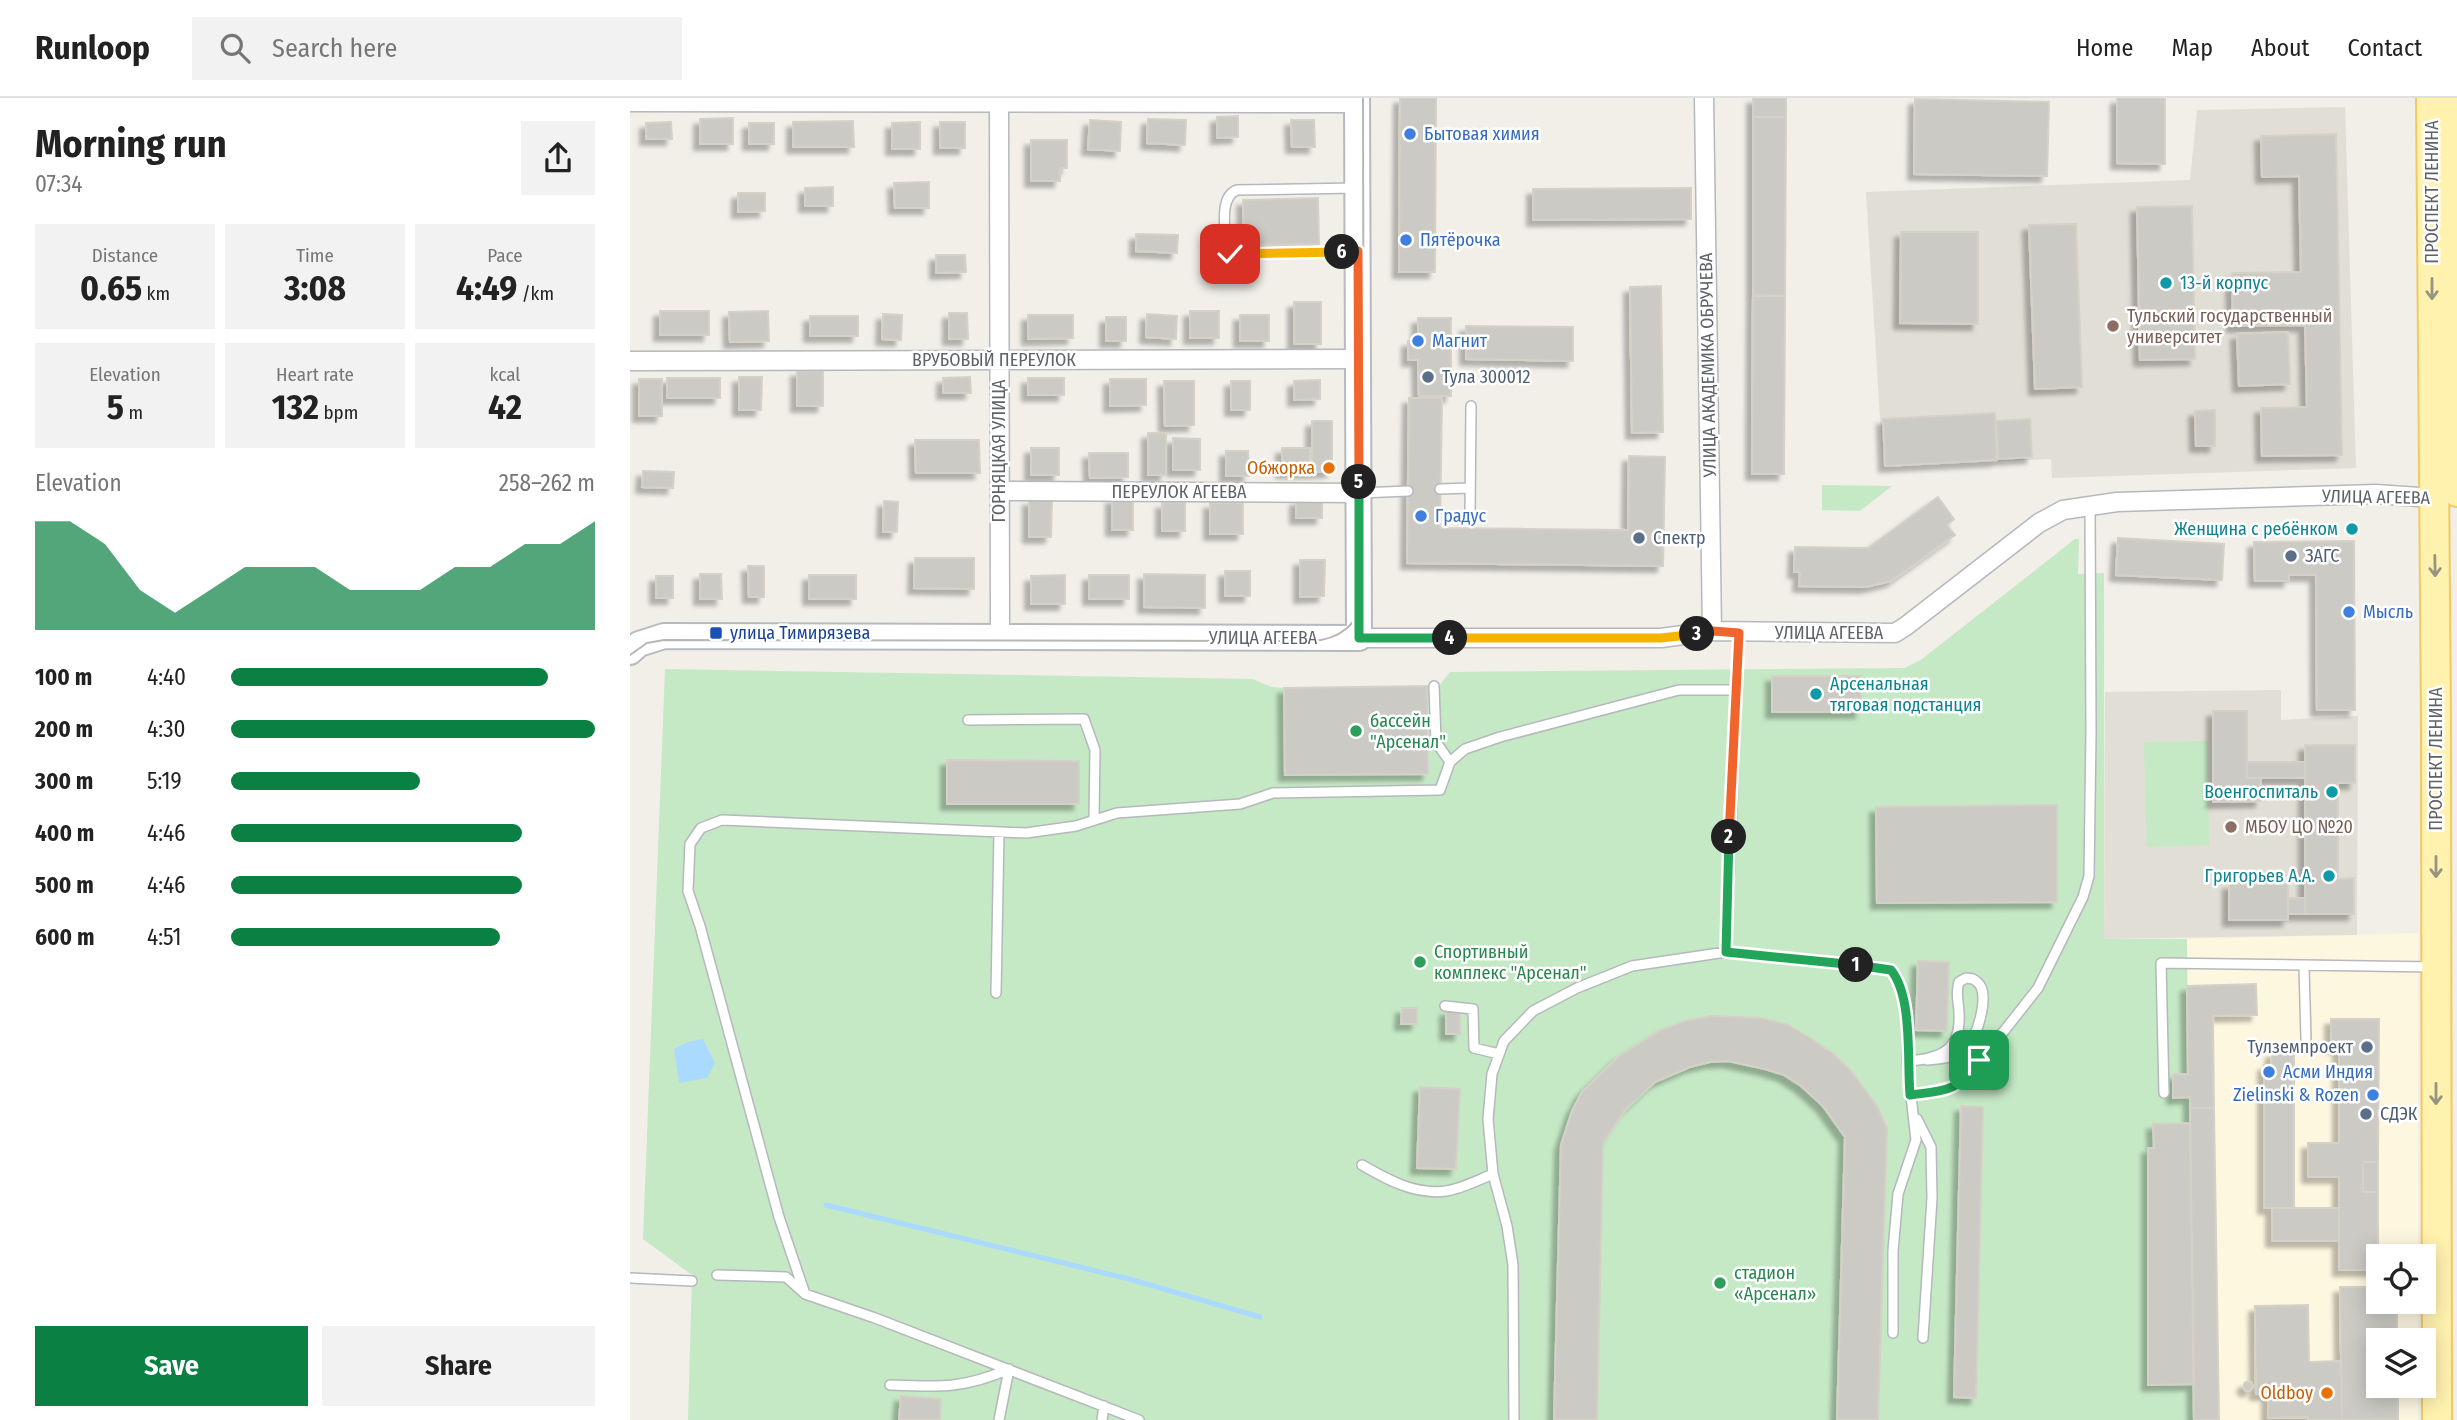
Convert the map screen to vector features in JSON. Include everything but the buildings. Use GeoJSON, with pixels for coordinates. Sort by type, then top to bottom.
{"type":"FeatureCollection","features":[{"type":"Feature","properties":{"kind":"main road","name":"ПРОСПЕКТ ЛЕНИНА"},"geometry":{"type":"LineString","coordinates":[[2431,98],[2449,496]]}},
{"type":"Feature","properties":{"kind":"main road","name":"ПРОСПЕКТ ЛЕНИНА"},"geometry":{"type":"LineString","coordinates":[[2437,1420],[2436,967],[2449,496],[2455,98]]}},
{"type":"Feature","properties":{"kind":"street","name":"УЛИЦА АКАДЕМИКА ОБРУЧЕВА"},"geometry":{"type":"LineString","coordinates":[[1704,98],[1713,631]]}},
{"type":"Feature","properties":{"kind":"street","name":"ГОРНЯЦКАЯ УЛИЦА"},"geometry":{"type":"LineString","coordinates":[[999,100],[1000,637]]}},
{"type":"Feature","properties":{"kind":"street"},"geometry":{"type":"LineString","coordinates":[[630,102],[1357,101],[1340,188],[1358,251],[1359,638]]}},
{"type":"Feature","properties":{"kind":"street","name":"ВРУБОВЫЙ ПЕРЕУЛОК"},"geometry":{"type":"LineString","coordinates":[[630,361],[1359,359]]}},
{"type":"Feature","properties":{"kind":"street","name":"ПЕРЕУЛОК АГЕЕВА"},"geometry":{"type":"LineString","coordinates":[[1000,491],[1359,493]]}},
{"type":"Feature","properties":{"kind":"street","name":"УЛИЦА АГЕЕВА"},"geometry":{"type":"LineString","coordinates":[[630,635],[1661,638],[1713,631],[1895,633],[2039,523],[2063,510],[2117,502],[2376,494],[2449,496]]}},
{"type":"Feature","properties":{"kind":"street","name":"УЛИЦА АГЕЕВА"},"geometry":{"type":"LineString","coordinates":[[630,652],[639,644],[656,637]]}},
{"type":"Feature","properties":{"kind":"lane"},"geometry":{"type":"LineString","coordinates":[[1340,188],[1233,191],[1225,201],[1226,249],[1233,255],[1358,251]]}},
{"type":"Feature","properties":{"kind":"lane"},"geometry":{"type":"LineString","coordinates":[[1470,513],[1471,406]]}},
{"type":"Feature","properties":{"kind":"lane"},"geometry":{"type":"LineString","coordinates":[[1440,489],[1470,488]]}},
{"type":"Feature","properties":{"kind":"lane"},"geometry":{"type":"LineString","coordinates":[[1359,493],[1408,491]]}},
{"type":"Feature","properties":{"kind":"lane"},"geometry":{"type":"LineString","coordinates":[[1910,1095],[1948,1090],[1967,1078],[2038,988],[2083,897],[2089,876],[2090,506]]}},
{"type":"Feature","properties":{"kind":"lane"},"geometry":{"type":"LineString","coordinates":[[1726,952],[1739,633]]}},
{"type":"Feature","properties":{"kind":"lane"},"geometry":{"type":"LineString","coordinates":[[1434,686],[1436,742],[1450,762]]}},
{"type":"Feature","properties":{"kind":"lane"},"geometry":{"type":"LineString","coordinates":[[805,1294],[779,1217],[701,926],[688,891],[691,844],[701,828],[722,820],[1026,833],[1076,826],[1117,813],[1240,804],[1272,793],[1440,790],[1450,762],[1465,749],[1500,737],[1679,690],[1736,690]]}},
{"type":"Feature","properties":{"kind":"lane"},"geometry":{"type":"LineString","coordinates":[[968,719],[1084,719],[1095,750],[1094,820]]}},
{"type":"Feature","properties":{"kind":"lane"},"geometry":{"type":"LineString","coordinates":[[996,993],[999,832]]}},
{"type":"Feature","properties":{"kind":"lane"},"geometry":{"type":"LineString","coordinates":[[1514,1420],[1513,1265],[1507,1226],[1493,1174],[1488,1119],[1492,1074],[1504,1041],[1533,1011],[1577,988],[1632,966],[1726,952],[1891,970],[1898,979],[1907,1014],[1907,1061],[1916,1140],[1898,1194],[1893,1333]]}},
{"type":"Feature","properties":{"kind":"lane"},"geometry":{"type":"LineString","coordinates":[[2164,1093],[2161,963],[2436,967]]}},
{"type":"Feature","properties":{"kind":"lane"},"geometry":{"type":"LineString","coordinates":[[2304,967],[2306,1039]]}},
{"type":"Feature","properties":{"kind":"lane"},"geometry":{"type":"LineString","coordinates":[[1907,1061],[1927,1060],[1948,1058],[1969,1045],[1977,1030],[1982,998],[1981,987],[1973,979],[1966,978],[1959,982],[1956,989],[1959,1014],[1958,1035],[1954,1046],[1927,1060]]}},
{"type":"Feature","properties":{"kind":"lane"},"geometry":{"type":"LineString","coordinates":[[1445,1006],[1474,1009],[1474,1048],[1499,1054]]}},
{"type":"Feature","properties":{"kind":"lane"},"geometry":{"type":"LineString","coordinates":[[1910,1095],[1920,1128],[1931,1147],[1932,1198],[1923,1338]]}},
{"type":"Feature","properties":{"kind":"lane"},"geometry":{"type":"LineString","coordinates":[[1362,1165],[1387,1179],[1421,1192],[1448,1191],[1493,1174]]}},
{"type":"Feature","properties":{"kind":"lane"},"geometry":{"type":"LineString","coordinates":[[717,1275],[786,1277],[805,1294],[875,1318],[1139,1420]]}},
{"type":"Feature","properties":{"kind":"lane"},"geometry":{"type":"LineString","coordinates":[[630,1278],[692,1281]]}},
{"type":"Feature","properties":{"kind":"lane"},"geometry":{"type":"LineString","coordinates":[[890,1385],[945,1387],[981,1381],[1009,1369]]}},
{"type":"Feature","properties":{"kind":"lane"},"geometry":{"type":"LineString","coordinates":[[999,1420],[1009,1369]]}},
{"type":"Feature","properties":{"kind":"lane"},"geometry":{"type":"LineString","coordinates":[[1102,1420],[1104,1406]]}},
{"type":"Feature","properties":{"kind":"shaded area","name":"Тульский государственный университет"},"geometry":{"type":"Polygon","coordinates":[[[2345,107],[2356,468],[2052,478],[2051,459],[1883,467],[1866,192],[2190,180],[2197,110],[2345,107]]]}},
{"type":"Feature","properties":{"kind":"shaded area","name":"МБОУ ЦО №20"},"geometry":{"type":"Polygon","coordinates":[[[2281,690],[2281,720],[2358,716],[2357,935],[2104,939],[2105,692],[2281,690]]]}},
{"type":"Feature","properties":{"kind":"shaded area"},"geometry":{"type":"Polygon","coordinates":[[[2418,933],[2418,1244],[2366,1244],[2366,1314],[2418,1314],[2418,1328],[2366,1328],[2366,1398],[2418,1398],[2418,1420],[2194,1420],[2190,1098],[2173,1098],[2173,1074],[2188,1074],[2187,939],[2418,933]]]}},
{"type":"Feature","properties":{"kind":"green space"},"geometry":{"type":"Polygon","coordinates":[[[1822,485],[1892,486],[1860,511],[1822,510],[1822,485]]]}},
{"type":"Feature","properties":{"kind":"green space","name":"Спортивный комплекс \"Арсенал\""},"geometry":{"type":"Polygon","coordinates":[[[2075,539],[2079,539],[2078,574],[2104,573],[2104,939],[2187,939],[2188,1074],[2174,1074],[2174,1097],[2190,1097],[2190,1123],[2154,1124],[2154,1148],[2148,1148],[2149,1385],[2194,1384],[2194,1420],[688,1420],[692,1275],[643,1239],[665,669],[1252,679],[1272,687],[1284,688],[1439,686],[1450,672],[1905,668],[1922,659],[2075,539]]]}},
{"type":"Feature","properties":{"kind":"green space"},"geometry":{"type":"Polygon","coordinates":[[[2208,741],[2209,845],[2147,847],[2144,742],[2208,741]]]}},
{"type":"Feature","properties":{"kind":"water"},"geometry":{"type":"Polygon","coordinates":[[[703,1039],[715,1063],[707,1078],[679,1083],[674,1049],[703,1039]]]}},
{"type":"Feature","properties":{"kind":"waterway"},"geometry":{"type":"LineString","coordinates":[[826,1205],[1133,1280],[1260,1317]]}},
{"type":"Feature","properties":{"kind":"tram line"},"geometry":{"type":"LineString","coordinates":[[630,655],[647,643],[664,640],[1311,641],[1339,634],[1353,622],[1364,595],[1363,98]]}},
{"type":"Feature","properties":{"kind":"place","name":"Бытовая химия"},"geometry":{"type":"Point","coordinates":[1410,134]}},
{"type":"Feature","properties":{"kind":"place","name":"Пятёрочка"},"geometry":{"type":"Point","coordinates":[1406,240]}},
{"type":"Feature","properties":{"kind":"place","name":"13-й корпус"},"geometry":{"type":"Point","coordinates":[2166,283]}},
{"type":"Feature","properties":{"kind":"place","name":"Тульский государственный университет"},"geometry":{"type":"Point","coordinates":[2113,326]}},
{"type":"Feature","properties":{"kind":"place","name":"Магнит"},"geometry":{"type":"Point","coordinates":[1418,341]}},
{"type":"Feature","properties":{"kind":"place","name":"Тула 300012"},"geometry":{"type":"Point","coordinates":[1428,377]}},
{"type":"Feature","properties":{"kind":"place","name":"Обжорка"},"geometry":{"type":"Point","coordinates":[1329,468]}},
{"type":"Feature","properties":{"kind":"place","name":"Градус"},"geometry":{"type":"Point","coordinates":[1421,516]}},
{"type":"Feature","properties":{"kind":"place","name":"Женщина с ребëнком"},"geometry":{"type":"Point","coordinates":[2352,529]}},
{"type":"Feature","properties":{"kind":"place","name":"Спектр"},"geometry":{"type":"Point","coordinates":[1639,538]}},
{"type":"Feature","properties":{"kind":"place","name":"ЗАГС"},"geometry":{"type":"Point","coordinates":[2291,556]}},
{"type":"Feature","properties":{"kind":"place","name":"Мысль"},"geometry":{"type":"Point","coordinates":[2349,612]}},
{"type":"Feature","properties":{"kind":"place","name":"улица Тимирязева"},"geometry":{"type":"Point","coordinates":[716,633]}},
{"type":"Feature","properties":{"kind":"place","name":"Арсенальная тяговая подстанция"},"geometry":{"type":"Point","coordinates":[1816,694]}},
{"type":"Feature","properties":{"kind":"place","name":"бассейн \"Арсенал\""},"geometry":{"type":"Point","coordinates":[1356,731]}},
{"type":"Feature","properties":{"kind":"place","name":"Военгоспиталь"},"geometry":{"type":"Point","coordinates":[2332,792]}},
{"type":"Feature","properties":{"kind":"place","name":"МБОУ ЦО №20"},"geometry":{"type":"Point","coordinates":[2231,827]}},
{"type":"Feature","properties":{"kind":"place","name":"Григорьев А.А."},"geometry":{"type":"Point","coordinates":[2329,876]}},
{"type":"Feature","properties":{"kind":"place","name":"Спортивный комплекс \"Арсенал\""},"geometry":{"type":"Point","coordinates":[1420,962]}},
{"type":"Feature","properties":{"kind":"place","name":"Тулземпроект"},"geometry":{"type":"Point","coordinates":[2367,1047]}},
{"type":"Feature","properties":{"kind":"place","name":"Асми Индия"},"geometry":{"type":"Point","coordinates":[2269,1072]}},
{"type":"Feature","properties":{"kind":"place","name":"Zielinski & Rozen"},"geometry":{"type":"Point","coordinates":[2373,1095]}},
{"type":"Feature","properties":{"kind":"place","name":"СДЭК"},"geometry":{"type":"Point","coordinates":[2366,1114]}},
{"type":"Feature","properties":{"kind":"place","name":"стадион «Арсенал»"},"geometry":{"type":"Point","coordinates":[1720,1283]}},
{"type":"Feature","properties":{"kind":"place","name":"Oldboy"},"geometry":{"type":"Point","coordinates":[2327,1393]}},
{"type":"Feature","properties":{"kind":"route"},"geometry":{"type":"LineString","coordinates":[[1230,254],[1358,251],[1359,638],[1661,638],[1713,631],[1739,633],[1726,952],[1874,966],[1891,970],[1898,979],[1907,1014],[1910,1095],[1948,1090],[1967,1078],[1979,1060]]}}]}
